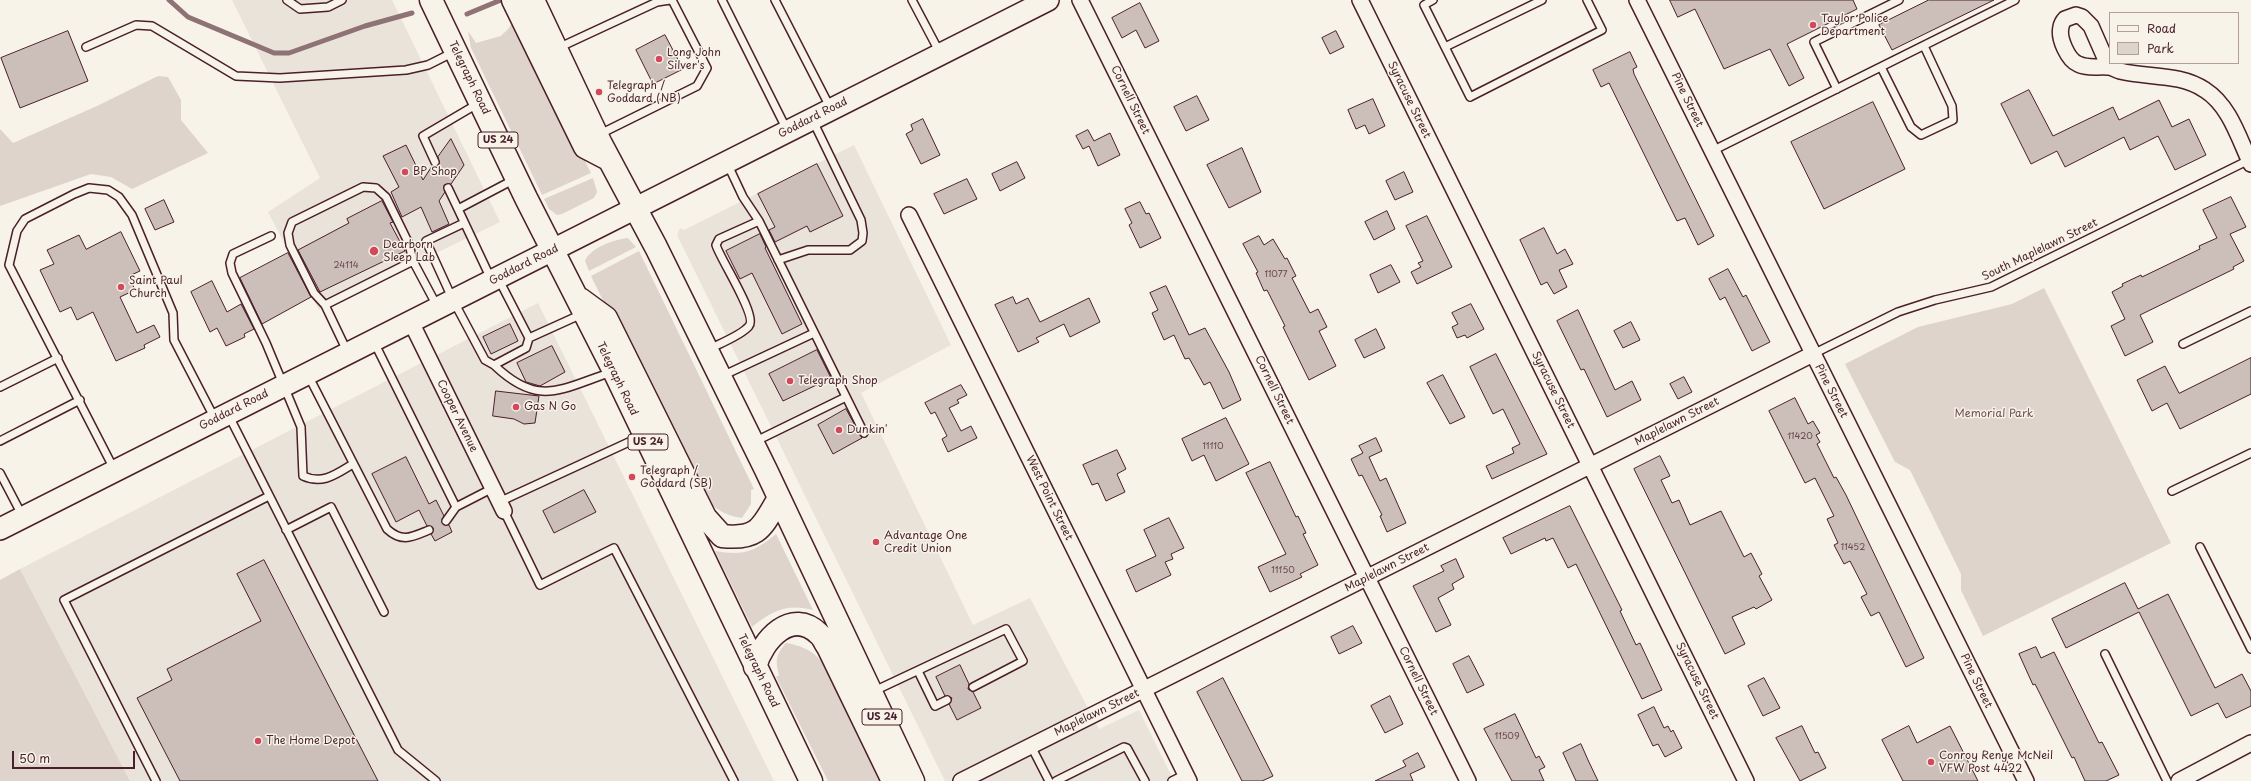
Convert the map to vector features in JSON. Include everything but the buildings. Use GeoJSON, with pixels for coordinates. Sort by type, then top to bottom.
{"type":"FeatureCollection","features":[{"type":"Feature","properties":{"kind":"main road","name":"Telegraph Road"},"geometry":{"type":"LineString","coordinates":[[431,0],[516,178],[614,371],[811,781]]}},
{"type":"Feature","properties":{"kind":"main road"},"geometry":{"type":"LineString","coordinates":[[513,0],[585,147],[608,159]]}},
{"type":"Feature","properties":{"kind":"main road","name":"US 24"},"geometry":{"type":"LineString","coordinates":[[534,0],[608,159],[707,350],[779,498],[913,781]]}},
{"type":"Feature","properties":{"kind":"main road","name":"Goddard Road"},"geometry":{"type":"LineString","coordinates":[[0,529],[284,384],[553,250],[634,207],[1048,0]]}},
{"type":"Feature","properties":{"kind":"main road"},"geometry":{"type":"LineString","coordinates":[[581,305],[606,318],[705,517],[722,536],[739,538],[750,535],[759,529],[779,498]]}},
{"type":"Feature","properties":{"kind":"main road"},"geometry":{"type":"LineString","coordinates":[[755,667],[762,647],[770,637],[785,626],[794,624],[807,626],[819,634],[828,647],[893,781]]}},
{"type":"Feature","properties":{"kind":"street","name":"Cornell Street"},"geometry":{"type":"LineString","coordinates":[[1080,0],[1468,781]]}},
{"type":"Feature","properties":{"kind":"street","name":"Syracuse Street"},"geometry":{"type":"LineString","coordinates":[[1360,0],[1746,781]]}},
{"type":"Feature","properties":{"kind":"street","name":"Pine Street"},"geometry":{"type":"LineString","coordinates":[[1637,0],[2026,781]]}},
{"type":"Feature","properties":{"kind":"street"},"geometry":{"type":"LineString","coordinates":[[2109,67],[2119,71],[2177,78],[2205,90],[2218,100],[2226,112],[2250,162]]}},
{"type":"Feature","properties":{"kind":"street","name":"West Point Street"},"geometry":{"type":"LineString","coordinates":[[909,215],[1188,778]]}},
{"type":"Feature","properties":{"kind":"street","name":"Cooper Avenue"},"geometry":{"type":"LineString","coordinates":[[411,322],[502,507]]}},
{"type":"Feature","properties":{"kind":"street","name":"Maplelawn Street"},"geometry":{"type":"LineString","coordinates":[[961,781],[1813,354]]}},
{"type":"Feature","properties":{"kind":"street"},"geometry":{"type":"LineString","coordinates":[[2179,781],[2251,743]]}},
{"type":"Feature","properties":{"kind":"lane"},"geometry":{"type":"LineString","coordinates":[[287,0],[300,9],[328,7],[342,0]]}},
{"type":"Feature","properties":{"kind":"lane"},"geometry":{"type":"LineString","coordinates":[[556,49],[656,2],[671,0],[707,68],[697,86],[597,135]]}},
{"type":"Feature","properties":{"kind":"lane"},"geometry":{"type":"LineString","coordinates":[[722,0],[787,130]]}},
{"type":"Feature","properties":{"kind":"lane"},"geometry":{"type":"LineString","coordinates":[[775,0],[831,109]]}},
{"type":"Feature","properties":{"kind":"lane"},"geometry":{"type":"LineString","coordinates":[[912,0],[941,54]]}},
{"type":"Feature","properties":{"kind":"lane"},"geometry":{"type":"LineString","coordinates":[[1433,0],[1424,5],[1470,97],[1602,30],[1587,0]]}},
{"type":"Feature","properties":{"kind":"lane"},"geometry":{"type":"LineString","coordinates":[[1446,48],[1542,0]]}},
{"type":"Feature","properties":{"kind":"lane"},"geometry":{"type":"LineString","coordinates":[[1837,89],[1814,42],[1899,0]]}},
{"type":"Feature","properties":{"kind":"lane"},"geometry":{"type":"LineString","coordinates":[[1712,151],[2015,0]]}},
{"type":"Feature","properties":{"kind":"lane"},"geometry":{"type":"LineString","coordinates":[[86,48],[136,25],[152,26],[236,76],[280,78],[406,70],[428,65],[456,51]]}},
{"type":"Feature","properties":{"kind":"lane"},"geometry":{"type":"LineString","coordinates":[[1881,67],[1911,127],[1921,135],[1953,120],[1952,106],[1924,46]]}},
{"type":"Feature","properties":{"kind":"lane"},"geometry":{"type":"LineString","coordinates":[[435,162],[423,136],[480,102]]}},
{"type":"Feature","properties":{"kind":"lane"},"geometry":{"type":"LineString","coordinates":[[778,260],[808,250],[850,250],[862,241],[863,233],[860,220],[811,118]]}},
{"type":"Feature","properties":{"kind":"lane"},"geometry":{"type":"LineString","coordinates":[[726,161],[743,196],[759,221],[864,433]]}},
{"type":"Feature","properties":{"kind":"lane","name":"South Maplelawn Street"},"geometry":{"type":"LineString","coordinates":[[1813,354],[1898,312],[1935,300],[1991,287],[2250,162]]}},
{"type":"Feature","properties":{"kind":"lane"},"geometry":{"type":"LineString","coordinates":[[458,209],[516,178]]}},
{"type":"Feature","properties":{"kind":"lane"},"geometry":{"type":"LineString","coordinates":[[348,352],[325,305],[314,293],[290,245],[288,233],[292,222],[363,187],[376,188],[386,197],[409,244],[413,260],[485,360],[494,365],[510,380],[528,390],[554,392],[614,371]]}},
{"type":"Feature","properties":{"kind":"lane"},"geometry":{"type":"LineString","coordinates":[[115,470],[9,265],[17,231],[25,219],[89,188],[108,190],[119,198],[132,215],[173,313],[174,340],[269,496],[398,750],[436,781]]}},
{"type":"Feature","properties":{"kind":"lane"},"geometry":{"type":"LineString","coordinates":[[448,188],[464,222],[529,338]]}},
{"type":"Feature","properties":{"kind":"lane"},"geometry":{"type":"LineString","coordinates":[[707,350],[750,326],[752,320],[748,308],[716,245],[719,239],[759,221]]}},
{"type":"Feature","properties":{"kind":"lane"},"geometry":{"type":"LineString","coordinates":[[446,304],[426,241],[464,222]]}},
{"type":"Feature","properties":{"kind":"lane"},"geometry":{"type":"LineString","coordinates":[[271,236],[233,254],[230,263],[232,273],[284,384],[301,427],[304,476],[314,481],[333,476],[353,464]]}},
{"type":"Feature","properties":{"kind":"lane"},"geometry":{"type":"LineString","coordinates":[[325,305],[413,260]]}},
{"type":"Feature","properties":{"kind":"lane"},"geometry":{"type":"LineString","coordinates":[[494,365],[526,348],[529,338],[581,305]]}},
{"type":"Feature","properties":{"kind":"lane"},"geometry":{"type":"LineString","coordinates":[[2183,344],[2251,311]]}},
{"type":"Feature","properties":{"kind":"lane"},"geometry":{"type":"LineString","coordinates":[[720,377],[814,333]]}},
{"type":"Feature","properties":{"kind":"lane"},"geometry":{"type":"LineString","coordinates":[[373,340],[456,507]]}},
{"type":"Feature","properties":{"kind":"lane"},"geometry":{"type":"LineString","coordinates":[[0,387],[58,358]]}},
{"type":"Feature","properties":{"kind":"lane"},"geometry":{"type":"LineString","coordinates":[[308,373],[387,529],[394,536],[407,538],[429,530]]}},
{"type":"Feature","properties":{"kind":"lane"},"geometry":{"type":"LineString","coordinates":[[752,443],[846,397]]}},
{"type":"Feature","properties":{"kind":"lane"},"geometry":{"type":"LineString","coordinates":[[0,440],[80,400]]}},
{"type":"Feature","properties":{"kind":"lane"},"geometry":{"type":"LineString","coordinates":[[644,435],[502,507],[540,585],[614,548],[734,781]]}},
{"type":"Feature","properties":{"kind":"lane"},"geometry":{"type":"LineString","coordinates":[[2172,491],[2251,453]]}},
{"type":"Feature","properties":{"kind":"lane"},"geometry":{"type":"LineString","coordinates":[[0,473],[23,517]]}},
{"type":"Feature","properties":{"kind":"lane"},"geometry":{"type":"LineString","coordinates":[[446,521],[456,507],[493,488]]}},
{"type":"Feature","properties":{"kind":"lane"},"geometry":{"type":"LineString","coordinates":[[156,781],[64,600],[269,496]]}},
{"type":"Feature","properties":{"kind":"lane"},"geometry":{"type":"LineString","coordinates":[[286,530],[331,507],[384,612]]}},
{"type":"Feature","properties":{"kind":"lane"},"geometry":{"type":"LineString","coordinates":[[2200,547],[2251,649]]}},
{"type":"Feature","properties":{"kind":"lane"},"geometry":{"type":"LineString","coordinates":[[870,692],[1006,629],[1023,661],[973,687]]}},
{"type":"Feature","properties":{"kind":"lane"},"geometry":{"type":"LineString","coordinates":[[2105,654],[2167,781]]}},
{"type":"Feature","properties":{"kind":"lane"},"geometry":{"type":"LineString","coordinates":[[918,671],[935,706],[947,700]]}},
{"type":"Feature","properties":{"kind":"lane"},"geometry":{"type":"LineString","coordinates":[[1031,746],[1049,781]]}},
{"type":"Feature","properties":{"kind":"lane"},"geometry":{"type":"LineString","coordinates":[[1056,781],[1124,747],[1127,748],[1145,781]]}},
{"type":"Feature","properties":{"kind":"lane"},"geometry":{"type":"LineString","coordinates":[[1172,781],[1188,778]]}},
{"type":"Feature","properties":{"kind":"shaded area"},"geometry":{"type":"Polygon","coordinates":[[[232,0],[392,0],[500,222],[319,310],[268,212],[320,178],[232,0]]]}},
{"type":"Feature","properties":{"kind":"shaded area"},"geometry":{"type":"Polygon","coordinates":[[[854,145],[951,345],[861,393],[973,625],[1030,598],[1099,729],[1139,710],[1174,781],[945,781],[677,235],[680,228],[684,230],[854,145]]]}},
{"type":"Feature","properties":{"kind":"shaded area"},"geometry":{"type":"Polygon","coordinates":[[[538,303],[774,781],[130,781],[20,569],[538,303]]]}},
{"type":"Feature","properties":{"kind":"green space"},"geometry":{"type":"Polygon","coordinates":[[[514,18],[591,173],[542,195],[471,48],[468,31],[476,43],[501,36],[509,28],[514,18]]]}},
{"type":"Feature","properties":{"kind":"green space"},"geometry":{"type":"Polygon","coordinates":[[[158,76],[168,77],[181,100],[181,120],[208,153],[132,189],[111,177],[91,174],[0,206],[0,129],[13,143],[97,106],[158,76]]]}},
{"type":"Feature","properties":{"kind":"green space"},"geometry":{"type":"Polygon","coordinates":[[[593,178],[597,192],[594,198],[562,214],[557,215],[549,209],[544,199],[593,178]]]}},
{"type":"Feature","properties":{"kind":"green space"},"geometry":{"type":"Polygon","coordinates":[[[628,238],[636,247],[589,271],[585,261],[592,252],[610,242],[628,238]]]}},
{"type":"Feature","properties":{"kind":"green space"},"geometry":{"type":"Polygon","coordinates":[[[639,251],[754,489],[751,490],[751,504],[742,518],[720,511],[694,486],[591,276],[639,251]]]}},
{"type":"Feature","properties":{"kind":"green space","name":"Memorial Park"},"geometry":{"type":"Polygon","coordinates":[[[2044,288],[2171,543],[1983,636],[1961,590],[1961,574],[1910,470],[1895,462],[1845,364],[1918,327],[2012,304],[2044,288]]]}},
{"type":"Feature","properties":{"kind":"green space"},"geometry":{"type":"Polygon","coordinates":[[[776,534],[813,610],[796,607],[780,610],[759,621],[752,627],[715,551],[741,553],[755,549],[776,534]]]}},
{"type":"Feature","properties":{"kind":"green space"},"geometry":{"type":"Polygon","coordinates":[[[20,569],[130,781],[0,781],[0,580],[20,569]]]}},
{"type":"Feature","properties":{"kind":"green space"},"geometry":{"type":"Polygon","coordinates":[[[786,643],[805,648],[810,651],[820,659],[827,671],[831,670],[885,781],[828,781],[776,677],[779,675],[777,666],[778,654],[786,643]]]}},
{"type":"Feature","properties":{"kind":"waterway"},"geometry":{"type":"LineString","coordinates":[[169,0],[188,17],[274,53],[289,53],[365,26],[412,13]]}},
{"type":"Feature","properties":{"kind":"waterway"},"geometry":{"type":"LineString","coordinates":[[467,14],[501,0]]}},
{"type":"Feature","properties":{"kind":"place","name":"Taylor Police Department"},"geometry":{"type":"Point","coordinates":[1813,25]}},
{"type":"Feature","properties":{"kind":"place","name":"Long John Silver's"},"geometry":{"type":"Point","coordinates":[659,59]}},
{"type":"Feature","properties":{"kind":"place","name":"Telegraph / Goddard (NB)"},"geometry":{"type":"Point","coordinates":[599,92]}},
{"type":"Feature","properties":{"kind":"place","name":"BP Shop"},"geometry":{"type":"Point","coordinates":[405,172]}},
{"type":"Feature","properties":{"kind":"place","name":"Dearborn Sleep Lab"},"geometry":{"type":"Point","coordinates":[374,251]}},
{"type":"Feature","properties":{"kind":"place","name":"Saint Paul Church"},"geometry":{"type":"Point","coordinates":[121,287]}},
{"type":"Feature","properties":{"kind":"place","name":"Telegraph Shop"},"geometry":{"type":"Point","coordinates":[790,381]}},
{"type":"Feature","properties":{"kind":"place","name":"Gas N Go"},"geometry":{"type":"Point","coordinates":[516,407]}},
{"type":"Feature","properties":{"kind":"place","name":"Dunkin'"},"geometry":{"type":"Point","coordinates":[839,430]}},
{"type":"Feature","properties":{"kind":"place","name":"Telegraph / Goddard (SB)"},"geometry":{"type":"Point","coordinates":[632,477]}},
{"type":"Feature","properties":{"kind":"place","name":"Advantage One Credit Union"},"geometry":{"type":"Point","coordinates":[876,542]}},
{"type":"Feature","properties":{"kind":"place","name":"The Home Depot"},"geometry":{"type":"Point","coordinates":[258,741]}},
{"type":"Feature","properties":{"kind":"place","name":"Conroy Renye McNeil VFW Post 4422"},"geometry":{"type":"Point","coordinates":[1931,762]}}]}
